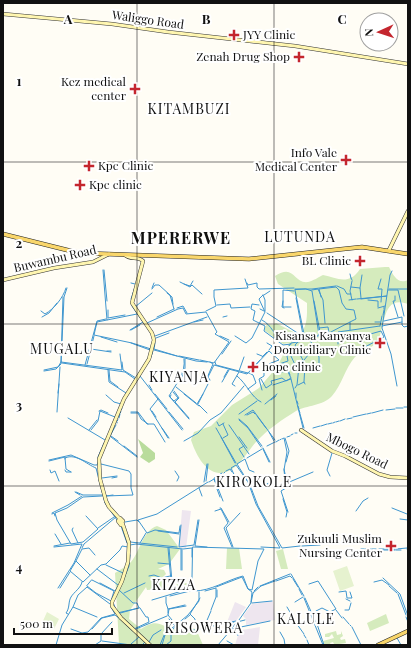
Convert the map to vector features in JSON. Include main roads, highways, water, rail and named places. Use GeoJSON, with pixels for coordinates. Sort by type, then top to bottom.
{"type":"FeatureCollection","features":[{"type":"Feature","properties":{"kind":"main road"},"geometry":{"type":"LineString","coordinates":[[3,234],[66,251],[110,254],[244,260],[354,247],[390,250],[408,254]]}},
{"type":"Feature","properties":{"kind":"main road"},"geometry":{"type":"LineString","coordinates":[[378,645],[408,631]]}},
{"type":"Feature","properties":{"kind":"waterway"},"geometry":{"type":"LineString","coordinates":[[103,270],[107,320],[137,314]]}},
{"type":"Feature","properties":{"kind":"waterway"},"geometry":{"type":"LineString","coordinates":[[104,270],[107,301]]}},
{"type":"Feature","properties":{"kind":"waterway"},"geometry":{"type":"LineString","coordinates":[[392,271],[390,275],[382,328],[391,354],[397,386]]}},
{"type":"Feature","properties":{"kind":"waterway"},"geometry":{"type":"LineString","coordinates":[[350,274],[351,278]]}},
{"type":"Feature","properties":{"kind":"waterway"},"geometry":{"type":"LineString","coordinates":[[360,288],[362,275]]}},
{"type":"Feature","properties":{"kind":"waterway"},"geometry":{"type":"LineString","coordinates":[[206,311],[216,306],[214,290],[248,288],[245,279]]}},
{"type":"Feature","properties":{"kind":"waterway"},"geometry":{"type":"LineString","coordinates":[[381,279],[378,289],[382,289],[381,302]]}},
{"type":"Feature","properties":{"kind":"waterway"},"geometry":{"type":"LineString","coordinates":[[184,284],[190,286],[193,281]]}},
{"type":"Feature","properties":{"kind":"waterway"},"geometry":{"type":"LineString","coordinates":[[352,281],[350,291],[352,300]]}},
{"type":"Feature","properties":{"kind":"waterway"},"geometry":{"type":"LineString","coordinates":[[180,282],[190,287],[192,285],[202,294]]}},
{"type":"Feature","properties":{"kind":"waterway"},"geometry":{"type":"LineString","coordinates":[[131,283],[135,284]]}},
{"type":"Feature","properties":{"kind":"waterway"},"geometry":{"type":"LineString","coordinates":[[152,288],[154,283]]}},
{"type":"Feature","properties":{"kind":"waterway"},"geometry":{"type":"LineString","coordinates":[[247,283],[248,285],[257,283],[257,287],[259,289],[294,288]]}},
{"type":"Feature","properties":{"kind":"waterway"},"geometry":{"type":"LineString","coordinates":[[152,289],[155,285],[159,285],[170,295],[174,309]]}},
{"type":"Feature","properties":{"kind":"waterway"},"geometry":{"type":"LineString","coordinates":[[295,289],[312,289],[336,286]]}},
{"type":"Feature","properties":{"kind":"waterway"},"geometry":{"type":"LineString","coordinates":[[337,286],[344,289],[347,294],[351,294]]}},
{"type":"Feature","properties":{"kind":"waterway"},"geometry":{"type":"LineString","coordinates":[[131,299],[135,287]]}},
{"type":"Feature","properties":{"kind":"waterway"},"geometry":{"type":"LineString","coordinates":[[321,297],[319,289],[336,287],[339,290],[342,303],[346,309],[354,310],[356,319],[350,322]]}},
{"type":"Feature","properties":{"kind":"waterway"},"geometry":{"type":"LineString","coordinates":[[351,287],[360,288],[361,298]]}},
{"type":"Feature","properties":{"kind":"waterway"},"geometry":{"type":"LineString","coordinates":[[41,311],[45,314],[52,309],[65,292],[66,288]]}},
{"type":"Feature","properties":{"kind":"waterway"},"geometry":{"type":"LineString","coordinates":[[44,371],[56,369],[61,364],[64,297],[67,288]]}},
{"type":"Feature","properties":{"kind":"waterway"},"geometry":{"type":"LineString","coordinates":[[306,289],[312,291],[319,335],[305,339],[295,290],[306,289]]}},
{"type":"Feature","properties":{"kind":"waterway"},"geometry":{"type":"LineString","coordinates":[[312,290],[318,289],[323,300],[325,323]]}},
{"type":"Feature","properties":{"kind":"waterway"},"geometry":{"type":"LineString","coordinates":[[389,289],[408,289]]}},
{"type":"Feature","properties":{"kind":"waterway"},"geometry":{"type":"LineString","coordinates":[[291,307],[283,307],[283,290],[294,291]]}},
{"type":"Feature","properties":{"kind":"waterway"},"geometry":{"type":"LineString","coordinates":[[388,290],[398,290],[404,316]]}},
{"type":"Feature","properties":{"kind":"waterway"},"geometry":{"type":"LineString","coordinates":[[264,295],[270,291]]}},
{"type":"Feature","properties":{"kind":"waterway"},"geometry":{"type":"LineString","coordinates":[[135,307],[152,293]]}},
{"type":"Feature","properties":{"kind":"waterway"},"geometry":{"type":"LineString","coordinates":[[167,293],[172,297],[173,304]]}},
{"type":"Feature","properties":{"kind":"waterway"},"geometry":{"type":"LineString","coordinates":[[263,295],[265,300],[265,311]]}},
{"type":"Feature","properties":{"kind":"waterway"},"geometry":{"type":"LineString","coordinates":[[235,336],[246,343],[252,338],[265,312],[259,299],[263,295]]}},
{"type":"Feature","properties":{"kind":"waterway"},"geometry":{"type":"LineString","coordinates":[[357,299],[387,296],[361,299]]}},
{"type":"Feature","properties":{"kind":"waterway"},"geometry":{"type":"LineString","coordinates":[[395,296],[395,301],[393,301],[398,317]]}},
{"type":"Feature","properties":{"kind":"waterway"},"geometry":{"type":"LineString","coordinates":[[44,370],[58,367],[61,362],[63,297]]}},
{"type":"Feature","properties":{"kind":"waterway"},"geometry":{"type":"LineString","coordinates":[[296,298],[304,340]]}},
{"type":"Feature","properties":{"kind":"waterway"},"geometry":{"type":"LineString","coordinates":[[349,300],[356,299]]}},
{"type":"Feature","properties":{"kind":"waterway"},"geometry":{"type":"LineString","coordinates":[[368,300],[378,301],[378,307]]}},
{"type":"Feature","properties":{"kind":"waterway"},"geometry":{"type":"LineString","coordinates":[[283,301],[282,307],[284,308]]}},
{"type":"Feature","properties":{"kind":"waterway"},"geometry":{"type":"LineString","coordinates":[[314,301],[320,332]]}},
{"type":"Feature","properties":{"kind":"waterway"},"geometry":{"type":"LineString","coordinates":[[42,317],[49,313],[57,303]]}},
{"type":"Feature","properties":{"kind":"waterway"},"geometry":{"type":"LineString","coordinates":[[217,305],[230,304],[231,308],[250,307]]}},
{"type":"Feature","properties":{"kind":"waterway"},"geometry":{"type":"LineString","coordinates":[[259,305],[252,304],[251,309],[255,311],[253,320],[265,326],[264,331],[283,345],[291,344]]}},
{"type":"Feature","properties":{"kind":"waterway"},"geometry":{"type":"LineString","coordinates":[[132,306],[145,325]]}},
{"type":"Feature","properties":{"kind":"waterway"},"geometry":{"type":"LineString","coordinates":[[177,308],[183,306],[187,313]]}},
{"type":"Feature","properties":{"kind":"waterway"},"geometry":{"type":"LineString","coordinates":[[378,308],[385,306]]}},
{"type":"Feature","properties":{"kind":"waterway"},"geometry":{"type":"LineString","coordinates":[[147,323],[183,308],[186,314],[206,312],[217,332],[215,334],[229,342],[214,363],[200,360]]}},
{"type":"Feature","properties":{"kind":"waterway"},"geometry":{"type":"LineString","coordinates":[[157,317],[174,309]]}},
{"type":"Feature","properties":{"kind":"waterway"},"geometry":{"type":"LineString","coordinates":[[260,309],[264,311]]}},
{"type":"Feature","properties":{"kind":"waterway"},"geometry":{"type":"LineString","coordinates":[[108,310],[108,318],[125,315]]}},
{"type":"Feature","properties":{"kind":"waterway"},"geometry":{"type":"LineString","coordinates":[[383,315],[384,310]]}},
{"type":"Feature","properties":{"kind":"waterway"},"geometry":{"type":"LineString","coordinates":[[267,313],[302,336]]}},
{"type":"Feature","properties":{"kind":"waterway"},"geometry":{"type":"LineString","coordinates":[[223,317],[227,316]]}},
{"type":"Feature","properties":{"kind":"waterway"},"geometry":{"type":"LineString","coordinates":[[380,326],[382,316]]}},
{"type":"Feature","properties":{"kind":"waterway"},"geometry":{"type":"LineString","coordinates":[[155,336],[207,317]]}},
{"type":"Feature","properties":{"kind":"waterway"},"geometry":{"type":"LineString","coordinates":[[384,321],[402,317],[402,325],[404,327],[408,326]]}},
{"type":"Feature","properties":{"kind":"waterway"},"geometry":{"type":"LineString","coordinates":[[85,365],[97,321],[106,319]]}},
{"type":"Feature","properties":{"kind":"waterway"},"geometry":{"type":"LineString","coordinates":[[107,320],[97,322],[94,335],[132,343],[151,349]]}},
{"type":"Feature","properties":{"kind":"waterway"},"geometry":{"type":"LineString","coordinates":[[194,322],[203,320]]}},
{"type":"Feature","properties":{"kind":"waterway"},"geometry":{"type":"LineString","coordinates":[[262,320],[266,322],[282,341],[290,332],[292,337],[302,336]]}},
{"type":"Feature","properties":{"kind":"waterway"},"geometry":{"type":"LineString","coordinates":[[130,330],[143,322]]}},
{"type":"Feature","properties":{"kind":"waterway"},"geometry":{"type":"LineString","coordinates":[[319,328],[328,327],[329,333],[350,322],[350,330]]}},
{"type":"Feature","properties":{"kind":"waterway"},"geometry":{"type":"LineString","coordinates":[[375,322],[380,322]]}},
{"type":"Feature","properties":{"kind":"waterway"},"geometry":{"type":"LineString","coordinates":[[382,326],[402,322]]}},
{"type":"Feature","properties":{"kind":"waterway"},"geometry":{"type":"LineString","coordinates":[[131,330],[140,325]]}},
{"type":"Feature","properties":{"kind":"waterway"},"geometry":{"type":"LineString","coordinates":[[338,344],[338,332],[380,326]]}},
{"type":"Feature","properties":{"kind":"waterway"},"geometry":{"type":"LineString","coordinates":[[360,337],[381,331],[384,337],[361,349],[361,352]]}},
{"type":"Feature","properties":{"kind":"waterway"},"geometry":{"type":"LineString","coordinates":[[156,338],[169,333]]}},
{"type":"Feature","properties":{"kind":"waterway"},"geometry":{"type":"LineString","coordinates":[[311,340],[320,335]]}},
{"type":"Feature","properties":{"kind":"waterway"},"geometry":{"type":"LineString","coordinates":[[91,348],[94,336]]}},
{"type":"Feature","properties":{"kind":"waterway"},"geometry":{"type":"LineString","coordinates":[[220,336],[229,340]]}},
{"type":"Feature","properties":{"kind":"waterway"},"geometry":{"type":"LineString","coordinates":[[101,337],[117,342]]}},
{"type":"Feature","properties":{"kind":"waterway"},"geometry":{"type":"LineString","coordinates":[[262,390],[259,379],[264,376],[264,369],[288,361],[287,356],[290,354],[287,349],[291,343],[310,340],[314,348],[299,366],[297,385],[295,388]]}},
{"type":"Feature","properties":{"kind":"waterway"},"geometry":{"type":"LineString","coordinates":[[222,354],[231,341]]}},
{"type":"Feature","properties":{"kind":"waterway"},"geometry":{"type":"LineString","coordinates":[[299,341],[295,345],[305,364],[304,382]]}},
{"type":"Feature","properties":{"kind":"waterway"},"geometry":{"type":"LineString","coordinates":[[131,343],[150,350]]}},
{"type":"Feature","properties":{"kind":"waterway"},"geometry":{"type":"LineString","coordinates":[[155,343],[154,349],[177,356]]}},
{"type":"Feature","properties":{"kind":"waterway"},"geometry":{"type":"LineString","coordinates":[[267,343],[272,346],[269,350]]}},
{"type":"Feature","properties":{"kind":"waterway"},"geometry":{"type":"LineString","coordinates":[[272,346],[280,353]]}},
{"type":"Feature","properties":{"kind":"waterway"},"geometry":{"type":"LineString","coordinates":[[87,364],[91,349],[111,352]]}},
{"type":"Feature","properties":{"kind":"waterway"},"geometry":{"type":"LineString","coordinates":[[315,349],[319,357],[319,363]]}},
{"type":"Feature","properties":{"kind":"waterway"},"geometry":{"type":"LineString","coordinates":[[154,350],[196,361],[207,362]]}},
{"type":"Feature","properties":{"kind":"waterway"},"geometry":{"type":"LineString","coordinates":[[151,357],[153,351]]}},
{"type":"Feature","properties":{"kind":"waterway"},"geometry":{"type":"LineString","coordinates":[[198,404],[210,380],[208,377],[214,365],[247,374],[269,351],[279,360],[263,368]]}},
{"type":"Feature","properties":{"kind":"waterway"},"geometry":{"type":"LineString","coordinates":[[262,357],[267,352]]}},
{"type":"Feature","properties":{"kind":"waterway"},"geometry":{"type":"LineString","coordinates":[[61,362],[122,370],[120,354]]}},
{"type":"Feature","properties":{"kind":"waterway"},"geometry":{"type":"LineString","coordinates":[[257,354],[262,356]]}},
{"type":"Feature","properties":{"kind":"waterway"},"geometry":{"type":"LineString","coordinates":[[290,354],[297,369]]}},
{"type":"Feature","properties":{"kind":"waterway"},"geometry":{"type":"LineString","coordinates":[[179,356],[199,360]]}},
{"type":"Feature","properties":{"kind":"waterway"},"geometry":{"type":"LineString","coordinates":[[215,362],[216,365],[239,371],[244,357]]}},
{"type":"Feature","properties":{"kind":"waterway"},"geometry":{"type":"LineString","coordinates":[[184,359],[182,374],[169,396],[189,419]]}},
{"type":"Feature","properties":{"kind":"waterway"},"geometry":{"type":"LineString","coordinates":[[182,377],[185,368],[185,359]]}},
{"type":"Feature","properties":{"kind":"waterway"},"geometry":{"type":"LineString","coordinates":[[252,369],[260,360]]}},
{"type":"Feature","properties":{"kind":"waterway"},"geometry":{"type":"LineString","coordinates":[[122,362],[123,370],[136,378]]}},
{"type":"Feature","properties":{"kind":"waterway"},"geometry":{"type":"LineString","coordinates":[[207,378],[213,364],[210,362]]}},
{"type":"Feature","properties":{"kind":"waterway"},"geometry":{"type":"LineString","coordinates":[[62,363],[125,372],[135,379]]}},
{"type":"Feature","properties":{"kind":"waterway"},"geometry":{"type":"LineString","coordinates":[[261,379],[266,388],[272,384],[271,381],[282,378],[286,381],[291,378],[284,364]]}},
{"type":"Feature","properties":{"kind":"waterway"},"geometry":{"type":"LineString","coordinates":[[57,412],[60,367]]}},
{"type":"Feature","properties":{"kind":"waterway"},"geometry":{"type":"LineString","coordinates":[[287,367],[290,375]]}},
{"type":"Feature","properties":{"kind":"waterway"},"geometry":{"type":"LineString","coordinates":[[108,370],[109,382],[126,393]]}},
{"type":"Feature","properties":{"kind":"waterway"},"geometry":{"type":"LineString","coordinates":[[109,370],[110,381],[118,387]]}},
{"type":"Feature","properties":{"kind":"waterway"},"geometry":{"type":"LineString","coordinates":[[224,377],[228,370]]}},
{"type":"Feature","properties":{"kind":"waterway"},"geometry":{"type":"LineString","coordinates":[[222,382],[229,370]]}},
{"type":"Feature","properties":{"kind":"waterway"},"geometry":{"type":"LineString","coordinates":[[240,371],[248,373]]}},
{"type":"Feature","properties":{"kind":"waterway"},"geometry":{"type":"LineString","coordinates":[[281,372],[288,371]]}},
{"type":"Feature","properties":{"kind":"waterway"},"geometry":{"type":"LineString","coordinates":[[235,386],[232,384],[239,372]]}},
{"type":"Feature","properties":{"kind":"waterway"},"geometry":{"type":"LineString","coordinates":[[248,389],[256,383],[253,375],[249,373]]}},
{"type":"Feature","properties":{"kind":"waterway"},"geometry":{"type":"LineString","coordinates":[[140,376],[182,430]]}},
{"type":"Feature","properties":{"kind":"waterway"},"geometry":{"type":"LineString","coordinates":[[237,376],[254,397],[261,402]]}},
{"type":"Feature","properties":{"kind":"waterway"},"geometry":{"type":"LineString","coordinates":[[291,379],[303,428]]}},
{"type":"Feature","properties":{"kind":"waterway"},"geometry":{"type":"LineString","coordinates":[[273,385],[291,379]]}},
{"type":"Feature","properties":{"kind":"waterway"},"geometry":{"type":"LineString","coordinates":[[298,385],[304,382],[305,384]]}},
{"type":"Feature","properties":{"kind":"waterway"},"geometry":{"type":"LineString","coordinates":[[58,393],[59,384]]}},
{"type":"Feature","properties":{"kind":"waterway"},"geometry":{"type":"LineString","coordinates":[[149,385],[152,390]]}},
{"type":"Feature","properties":{"kind":"waterway"},"geometry":{"type":"LineString","coordinates":[[184,441],[198,433],[210,420],[221,413],[244,386]]}},
{"type":"Feature","properties":{"kind":"waterway"},"geometry":{"type":"LineString","coordinates":[[176,387],[196,403]]}},
{"type":"Feature","properties":{"kind":"waterway"},"geometry":{"type":"LineString","coordinates":[[174,391],[179,398],[175,402],[189,418]]}},
{"type":"Feature","properties":{"kind":"waterway"},"geometry":{"type":"LineString","coordinates":[[171,395],[170,397],[174,401],[178,398],[173,392]]}},
{"type":"Feature","properties":{"kind":"waterway"},"geometry":{"type":"LineString","coordinates":[[296,393],[296,398]]}},
{"type":"Feature","properties":{"kind":"waterway"},"geometry":{"type":"LineString","coordinates":[[155,394],[167,409]]}},
{"type":"Feature","properties":{"kind":"waterway"},"geometry":{"type":"LineString","coordinates":[[184,394],[199,406]]}},
{"type":"Feature","properties":{"kind":"waterway"},"geometry":{"type":"LineString","coordinates":[[197,404],[203,394]]}},
{"type":"Feature","properties":{"kind":"waterway"},"geometry":{"type":"LineString","coordinates":[[265,404],[277,394]]}},
{"type":"Feature","properties":{"kind":"waterway"},"geometry":{"type":"LineString","coordinates":[[106,395],[114,402],[121,404]]}},
{"type":"Feature","properties":{"kind":"waterway"},"geometry":{"type":"LineString","coordinates":[[271,400],[276,396]]}},
{"type":"Feature","properties":{"kind":"waterway"},"geometry":{"type":"LineString","coordinates":[[158,399],[150,409],[168,438]]}},
{"type":"Feature","properties":{"kind":"waterway"},"geometry":{"type":"LineString","coordinates":[[239,414],[257,401]]}},
{"type":"Feature","properties":{"kind":"waterway"},"geometry":{"type":"LineString","coordinates":[[199,405],[207,413]]}},
{"type":"Feature","properties":{"kind":"waterway"},"geometry":{"type":"LineString","coordinates":[[396,408],[403,408]]}},
{"type":"Feature","properties":{"kind":"waterway"},"geometry":{"type":"LineString","coordinates":[[386,410],[395,409]]}},
{"type":"Feature","properties":{"kind":"waterway"},"geometry":{"type":"LineString","coordinates":[[99,411],[101,410],[108,413]]}},
{"type":"Feature","properties":{"kind":"waterway"},"geometry":{"type":"LineString","coordinates":[[245,415],[253,410],[275,440]]}},
{"type":"Feature","properties":{"kind":"waterway"},"geometry":{"type":"LineString","coordinates":[[372,413],[383,410]]}},
{"type":"Feature","properties":{"kind":"waterway"},"geometry":{"type":"LineString","coordinates":[[91,430],[98,421],[100,411],[115,417]]}},
{"type":"Feature","properties":{"kind":"waterway"},"geometry":{"type":"LineString","coordinates":[[152,411],[156,417]]}},
{"type":"Feature","properties":{"kind":"waterway"},"geometry":{"type":"LineString","coordinates":[[131,412],[138,412],[147,424],[154,424],[165,442]]}},
{"type":"Feature","properties":{"kind":"waterway"},"geometry":{"type":"LineString","coordinates":[[169,412],[183,429]]}},
{"type":"Feature","properties":{"kind":"waterway"},"geometry":{"type":"LineString","coordinates":[[247,415],[253,412],[255,414]]}},
{"type":"Feature","properties":{"kind":"waterway"},"geometry":{"type":"LineString","coordinates":[[131,413],[138,413],[141,419],[148,424]]}},
{"type":"Feature","properties":{"kind":"waterway"},"geometry":{"type":"LineString","coordinates":[[367,414],[371,413]]}},
{"type":"Feature","properties":{"kind":"waterway"},"geometry":{"type":"LineString","coordinates":[[119,418],[120,414]]}},
{"type":"Feature","properties":{"kind":"waterway"},"geometry":{"type":"LineString","coordinates":[[300,414],[304,428]]}},
{"type":"Feature","properties":{"kind":"waterway"},"geometry":{"type":"LineString","coordinates":[[353,417],[366,414]]}},
{"type":"Feature","properties":{"kind":"waterway"},"geometry":{"type":"LineString","coordinates":[[257,416],[266,428]]}},
{"type":"Feature","properties":{"kind":"waterway"},"geometry":{"type":"LineString","coordinates":[[68,418],[105,440]]}},
{"type":"Feature","properties":{"kind":"waterway"},"geometry":{"type":"LineString","coordinates":[[347,419],[352,418]]}},
{"type":"Feature","properties":{"kind":"waterway"},"geometry":{"type":"LineString","coordinates":[[239,419],[247,426],[262,446]]}},
{"type":"Feature","properties":{"kind":"waterway"},"geometry":{"type":"LineString","coordinates":[[340,421],[345,419]]}},
{"type":"Feature","properties":{"kind":"waterway"},"geometry":{"type":"LineString","coordinates":[[89,430],[97,420]]}},
{"type":"Feature","properties":{"kind":"waterway"},"geometry":{"type":"LineString","coordinates":[[239,420],[248,428],[261,447]]}},
{"type":"Feature","properties":{"kind":"waterway"},"geometry":{"type":"LineString","coordinates":[[217,422],[219,426],[224,423]]}},
{"type":"Feature","properties":{"kind":"waterway"},"geometry":{"type":"LineString","coordinates":[[328,424],[332,423]]}},
{"type":"Feature","properties":{"kind":"waterway"},"geometry":{"type":"LineString","coordinates":[[223,424],[228,435],[223,438]]}},
{"type":"Feature","properties":{"kind":"waterway"},"geometry":{"type":"LineString","coordinates":[[321,426],[327,424]]}},
{"type":"Feature","properties":{"kind":"waterway"},"geometry":{"type":"LineString","coordinates":[[109,438],[116,425]]}},
{"type":"Feature","properties":{"kind":"waterway"},"geometry":{"type":"LineString","coordinates":[[229,425],[249,454]]}},
{"type":"Feature","properties":{"kind":"waterway"},"geometry":{"type":"LineString","coordinates":[[313,428],[320,426]]}},
{"type":"Feature","properties":{"kind":"waterway"},"geometry":{"type":"LineString","coordinates":[[162,428],[169,438]]}},
{"type":"Feature","properties":{"kind":"waterway"},"geometry":{"type":"LineString","coordinates":[[216,428],[236,463]]}},
{"type":"Feature","properties":{"kind":"waterway"},"geometry":{"type":"LineString","coordinates":[[269,432],[274,441]]}},
{"type":"Feature","properties":{"kind":"waterway"},"geometry":{"type":"LineString","coordinates":[[303,433],[311,438]]}},
{"type":"Feature","properties":{"kind":"waterway"},"geometry":{"type":"LineString","coordinates":[[111,436],[118,441]]}},
{"type":"Feature","properties":{"kind":"waterway"},"geometry":{"type":"LineString","coordinates":[[111,437],[137,457]]}},
{"type":"Feature","properties":{"kind":"waterway"},"geometry":{"type":"LineString","coordinates":[[221,437],[235,463]]}},
{"type":"Feature","properties":{"kind":"waterway"},"geometry":{"type":"LineString","coordinates":[[239,437],[247,448]]}},
{"type":"Feature","properties":{"kind":"waterway"},"geometry":{"type":"LineString","coordinates":[[282,439],[284,438],[287,452],[284,470],[286,488],[281,491],[288,512]]}},
{"type":"Feature","properties":{"kind":"waterway"},"geometry":{"type":"LineString","coordinates":[[285,438],[289,451],[286,462]]}},
{"type":"Feature","properties":{"kind":"waterway"},"geometry":{"type":"LineString","coordinates":[[267,446],[275,442]]}},
{"type":"Feature","properties":{"kind":"waterway"},"geometry":{"type":"LineString","coordinates":[[98,457],[104,443]]}},
{"type":"Feature","properties":{"kind":"waterway"},"geometry":{"type":"LineString","coordinates":[[124,446],[137,456]]}},
{"type":"Feature","properties":{"kind":"waterway"},"geometry":{"type":"LineString","coordinates":[[244,446],[239,449],[244,457]]}},
{"type":"Feature","properties":{"kind":"waterway"},"geometry":{"type":"LineString","coordinates":[[263,448],[270,462]]}},
{"type":"Feature","properties":{"kind":"waterway"},"geometry":{"type":"LineString","coordinates":[[247,458],[262,449]]}},
{"type":"Feature","properties":{"kind":"waterway"},"geometry":{"type":"LineString","coordinates":[[263,449],[269,462]]}},
{"type":"Feature","properties":{"kind":"waterway"},"geometry":{"type":"LineString","coordinates":[[330,476],[327,470],[332,453]]}},
{"type":"Feature","properties":{"kind":"waterway"},"geometry":{"type":"LineString","coordinates":[[49,460],[71,455],[94,465],[97,465],[98,462]]}},
{"type":"Feature","properties":{"kind":"waterway"},"geometry":{"type":"LineString","coordinates":[[49,461],[65,457],[65,459]]}},
{"type":"Feature","properties":{"kind":"waterway"},"geometry":{"type":"LineString","coordinates":[[71,472],[66,469],[65,458],[77,458],[96,468],[105,503],[117,520]]}},
{"type":"Feature","properties":{"kind":"waterway"},"geometry":{"type":"LineString","coordinates":[[254,472],[249,470],[245,459],[237,464],[250,485],[258,506],[282,548],[300,546]]}},
{"type":"Feature","properties":{"kind":"waterway"},"geometry":{"type":"LineString","coordinates":[[101,464],[129,471],[131,474],[131,488],[133,495],[106,496]]}},
{"type":"Feature","properties":{"kind":"waterway"},"geometry":{"type":"LineString","coordinates":[[204,482],[207,464]]}},
{"type":"Feature","properties":{"kind":"waterway"},"geometry":{"type":"LineString","coordinates":[[206,481],[208,464]]}},
{"type":"Feature","properties":{"kind":"waterway"},"geometry":{"type":"LineString","coordinates":[[233,487],[238,483],[231,468],[236,465],[248,482],[256,504],[280,548],[261,547]]}},
{"type":"Feature","properties":{"kind":"waterway"},"geometry":{"type":"LineString","coordinates":[[226,471],[230,469],[232,472]]}},
{"type":"Feature","properties":{"kind":"waterway"},"geometry":{"type":"LineString","coordinates":[[284,469],[287,483],[313,472]]}},
{"type":"Feature","properties":{"kind":"waterway"},"geometry":{"type":"LineString","coordinates":[[50,470],[51,473],[55,471],[59,481]]}},
{"type":"Feature","properties":{"kind":"waterway"},"geometry":{"type":"LineString","coordinates":[[65,470],[66,472],[71,472]]}},
{"type":"Feature","properties":{"kind":"waterway"},"geometry":{"type":"LineString","coordinates":[[175,471],[179,477],[177,481]]}},
{"type":"Feature","properties":{"kind":"waterway"},"geometry":{"type":"LineString","coordinates":[[222,473],[214,478],[223,501]]}},
{"type":"Feature","properties":{"kind":"waterway"},"geometry":{"type":"LineString","coordinates":[[102,478],[117,476]]}},
{"type":"Feature","properties":{"kind":"waterway"},"geometry":{"type":"LineString","coordinates":[[112,478],[117,477]]}},
{"type":"Feature","properties":{"kind":"waterway"},"geometry":{"type":"LineString","coordinates":[[209,482],[214,479],[215,482]]}},
{"type":"Feature","properties":{"kind":"waterway"},"geometry":{"type":"LineString","coordinates":[[180,526],[179,533],[155,530],[147,533],[138,520],[157,514],[208,482]]}},
{"type":"Feature","properties":{"kind":"waterway"},"geometry":{"type":"LineString","coordinates":[[262,486],[272,482]]}},
{"type":"Feature","properties":{"kind":"waterway"},"geometry":{"type":"LineString","coordinates":[[260,487],[273,482]]}},
{"type":"Feature","properties":{"kind":"waterway"},"geometry":{"type":"LineString","coordinates":[[199,488],[202,496]]}},
{"type":"Feature","properties":{"kind":"waterway"},"geometry":{"type":"LineString","coordinates":[[217,489],[220,497]]}},
{"type":"Feature","properties":{"kind":"waterway"},"geometry":{"type":"LineString","coordinates":[[75,492],[80,495]]}},
{"type":"Feature","properties":{"kind":"waterway"},"geometry":{"type":"LineString","coordinates":[[76,492],[83,495],[102,495]]}},
{"type":"Feature","properties":{"kind":"waterway"},"geometry":{"type":"LineString","coordinates":[[106,496],[113,495]]}},
{"type":"Feature","properties":{"kind":"waterway"},"geometry":{"type":"LineString","coordinates":[[52,513],[82,496]]}},
{"type":"Feature","properties":{"kind":"waterway"},"geometry":{"type":"LineString","coordinates":[[86,516],[98,529],[83,542],[71,544],[57,520],[55,513],[67,508],[83,497],[102,496]]}},
{"type":"Feature","properties":{"kind":"waterway"},"geometry":{"type":"LineString","coordinates":[[356,511],[363,501],[368,498]]}},
{"type":"Feature","properties":{"kind":"waterway"},"geometry":{"type":"LineString","coordinates":[[283,499],[287,512],[286,517]]}},
{"type":"Feature","properties":{"kind":"waterway"},"geometry":{"type":"LineString","coordinates":[[220,508],[229,522]]}},
{"type":"Feature","properties":{"kind":"waterway"},"geometry":{"type":"LineString","coordinates":[[392,508],[407,514]]}},
{"type":"Feature","properties":{"kind":"waterway"},"geometry":{"type":"LineString","coordinates":[[215,511],[221,509],[228,523],[224,528],[232,547]]}},
{"type":"Feature","properties":{"kind":"waterway"},"geometry":{"type":"LineString","coordinates":[[52,514],[54,513],[55,516]]}},
{"type":"Feature","properties":{"kind":"waterway"},"geometry":{"type":"LineString","coordinates":[[233,547],[226,528],[240,513]]}},
{"type":"Feature","properties":{"kind":"waterway"},"geometry":{"type":"LineString","coordinates":[[98,528],[114,517]]}},
{"type":"Feature","properties":{"kind":"waterway"},"geometry":{"type":"LineString","coordinates":[[82,548],[84,544],[116,517]]}},
{"type":"Feature","properties":{"kind":"waterway"},"geometry":{"type":"LineString","coordinates":[[400,519],[408,520]]}},
{"type":"Feature","properties":{"kind":"waterway"},"geometry":{"type":"LineString","coordinates":[[125,522],[137,520],[139,522]]}},
{"type":"Feature","properties":{"kind":"waterway"},"geometry":{"type":"LineString","coordinates":[[181,525],[179,547],[194,545],[198,520]]}},
{"type":"Feature","properties":{"kind":"waterway"},"geometry":{"type":"LineString","coordinates":[[199,520],[195,546],[207,547]]}},
{"type":"Feature","properties":{"kind":"waterway"},"geometry":{"type":"LineString","coordinates":[[121,526],[127,543]]}},
{"type":"Feature","properties":{"kind":"waterway"},"geometry":{"type":"LineString","coordinates":[[73,528],[72,530],[78,543]]}},
{"type":"Feature","properties":{"kind":"waterway"},"geometry":{"type":"LineString","coordinates":[[158,531],[179,534]]}},
{"type":"Feature","properties":{"kind":"waterway"},"geometry":{"type":"LineString","coordinates":[[140,543],[146,533]]}},
{"type":"Feature","properties":{"kind":"waterway"},"geometry":{"type":"LineString","coordinates":[[55,534],[61,544]]}},
{"type":"Feature","properties":{"kind":"waterway"},"geometry":{"type":"LineString","coordinates":[[130,542],[177,547]]}},
{"type":"Feature","properties":{"kind":"waterway"},"geometry":{"type":"LineString","coordinates":[[54,546],[70,543]]}},
{"type":"Feature","properties":{"kind":"waterway"},"geometry":{"type":"LineString","coordinates":[[54,547],[82,544],[74,563],[58,588]]}},
{"type":"Feature","properties":{"kind":"waterway"},"geometry":{"type":"LineString","coordinates":[[130,545],[136,544],[183,549],[192,548],[192,557]]}},
{"type":"Feature","properties":{"kind":"waterway"},"geometry":{"type":"LineString","coordinates":[[302,546],[320,545]]}},
{"type":"Feature","properties":{"kind":"waterway"},"geometry":{"type":"LineString","coordinates":[[90,575],[76,561],[70,571],[83,582],[101,565],[106,564],[122,546],[128,547]]}},
{"type":"Feature","properties":{"kind":"waterway"},"geometry":{"type":"LineString","coordinates":[[193,547],[264,549],[258,561],[252,590],[248,589],[243,576],[207,589],[194,591],[192,587],[193,547]]}},
{"type":"Feature","properties":{"kind":"waterway"},"geometry":{"type":"LineString","coordinates":[[76,561],[82,549],[89,548],[95,555]]}},
{"type":"Feature","properties":{"kind":"waterway"},"geometry":{"type":"LineString","coordinates":[[168,548],[171,581]]}},
{"type":"Feature","properties":{"kind":"waterway"},"geometry":{"type":"LineString","coordinates":[[169,548],[172,581]]}},
{"type":"Feature","properties":{"kind":"waterway"},"geometry":{"type":"LineString","coordinates":[[396,549],[407,548]]}},
{"type":"Feature","properties":{"kind":"waterway"},"geometry":{"type":"LineString","coordinates":[[181,549],[181,570]]}},
{"type":"Feature","properties":{"kind":"waterway"},"geometry":{"type":"LineString","coordinates":[[365,549],[371,549]]}},
{"type":"Feature","properties":{"kind":"waterway"},"geometry":{"type":"LineString","coordinates":[[379,549],[391,549]]}},
{"type":"Feature","properties":{"kind":"waterway"},"geometry":{"type":"LineString","coordinates":[[182,550],[182,570]]}},
{"type":"Feature","properties":{"kind":"waterway"},"geometry":{"type":"LineString","coordinates":[[364,550],[390,550]]}},
{"type":"Feature","properties":{"kind":"waterway"},"geometry":{"type":"LineString","coordinates":[[396,550],[401,550]]}},
{"type":"Feature","properties":{"kind":"waterway"},"geometry":{"type":"LineString","coordinates":[[123,581],[129,566],[130,555]]}},
{"type":"Feature","properties":{"kind":"waterway"},"geometry":{"type":"LineString","coordinates":[[158,563],[169,564]]}},
{"type":"Feature","properties":{"kind":"waterway"},"geometry":{"type":"LineString","coordinates":[[106,565],[123,573]]}},
{"type":"Feature","properties":{"kind":"waterway"},"geometry":{"type":"LineString","coordinates":[[97,569],[118,585]]}},
{"type":"Feature","properties":{"kind":"waterway"},"geometry":{"type":"LineString","coordinates":[[60,588],[70,572]]}},
{"type":"Feature","properties":{"kind":"waterway"},"geometry":{"type":"LineString","coordinates":[[260,586],[290,574]]}},
{"type":"Feature","properties":{"kind":"waterway"},"geometry":{"type":"LineString","coordinates":[[291,574],[304,596]]}},
{"type":"Feature","properties":{"kind":"waterway"},"geometry":{"type":"LineString","coordinates":[[149,576],[154,575],[162,578],[170,576]]}},
{"type":"Feature","properties":{"kind":"waterway"},"geometry":{"type":"LineString","coordinates":[[276,581],[290,576],[292,578]]}},
{"type":"Feature","properties":{"kind":"waterway"},"geometry":{"type":"LineString","coordinates":[[216,587],[242,577],[248,589],[252,592],[251,602]]}},
{"type":"Feature","properties":{"kind":"waterway"},"geometry":{"type":"LineString","coordinates":[[383,578],[400,594],[408,616]]}},
{"type":"Feature","properties":{"kind":"waterway"},"geometry":{"type":"LineString","coordinates":[[293,579],[298,587]]}},
{"type":"Feature","properties":{"kind":"waterway"},"geometry":{"type":"LineString","coordinates":[[92,580],[114,591],[111,601],[87,586],[92,580]]}},
{"type":"Feature","properties":{"kind":"waterway"},"geometry":{"type":"LineString","coordinates":[[374,582],[382,580],[389,585]]}},
{"type":"Feature","properties":{"kind":"waterway"},"geometry":{"type":"LineString","coordinates":[[239,620],[251,603],[253,593],[261,586],[275,581]]}},
{"type":"Feature","properties":{"kind":"waterway"},"geometry":{"type":"LineString","coordinates":[[309,584],[318,581],[336,609],[330,612],[322,608],[316,611]]}},
{"type":"Feature","properties":{"kind":"waterway"},"geometry":{"type":"LineString","coordinates":[[68,614],[66,613],[70,599],[82,582]]}},
{"type":"Feature","properties":{"kind":"waterway"},"geometry":{"type":"LineString","coordinates":[[100,583],[115,591],[118,586]]}},
{"type":"Feature","properties":{"kind":"waterway"},"geometry":{"type":"LineString","coordinates":[[124,593],[145,583]]}},
{"type":"Feature","properties":{"kind":"waterway"},"geometry":{"type":"LineString","coordinates":[[389,586],[397,593]]}},
{"type":"Feature","properties":{"kind":"waterway"},"geometry":{"type":"LineString","coordinates":[[73,607],[78,595],[87,587],[110,604]]}},
{"type":"Feature","properties":{"kind":"waterway"},"geometry":{"type":"LineString","coordinates":[[254,591],[258,587]]}},
{"type":"Feature","properties":{"kind":"waterway"},"geometry":{"type":"LineString","coordinates":[[152,600],[192,588]]}},
{"type":"Feature","properties":{"kind":"waterway"},"geometry":{"type":"LineString","coordinates":[[205,591],[216,588],[216,597],[211,610]]}},
{"type":"Feature","properties":{"kind":"waterway"},"geometry":{"type":"LineString","coordinates":[[299,589],[302,595]]}},
{"type":"Feature","properties":{"kind":"waterway"},"geometry":{"type":"LineString","coordinates":[[119,590],[133,603],[137,603],[139,608],[117,613],[113,602],[119,590]]}},
{"type":"Feature","properties":{"kind":"waterway"},"geometry":{"type":"LineString","coordinates":[[217,590],[217,597]]}},
{"type":"Feature","properties":{"kind":"waterway"},"geometry":{"type":"LineString","coordinates":[[170,596],[190,591]]}},
{"type":"Feature","properties":{"kind":"waterway"},"geometry":{"type":"LineString","coordinates":[[339,592],[346,591],[347,598],[352,598],[350,592]]}},
{"type":"Feature","properties":{"kind":"waterway"},"geometry":{"type":"LineString","coordinates":[[168,615],[176,625],[188,615],[199,601],[199,592]]}},
{"type":"Feature","properties":{"kind":"waterway"},"geometry":{"type":"LineString","coordinates":[[398,594],[406,615]]}},
{"type":"Feature","properties":{"kind":"waterway"},"geometry":{"type":"LineString","coordinates":[[166,597],[168,609],[185,605]]}},
{"type":"Feature","properties":{"kind":"waterway"},"geometry":{"type":"LineString","coordinates":[[295,602],[303,597]]}},
{"type":"Feature","properties":{"kind":"waterway"},"geometry":{"type":"LineString","coordinates":[[200,598],[190,614],[195,619],[195,623],[205,625],[211,611]]}},
{"type":"Feature","properties":{"kind":"waterway"},"geometry":{"type":"LineString","coordinates":[[304,598],[323,645]]}},
{"type":"Feature","properties":{"kind":"waterway"},"geometry":{"type":"LineString","coordinates":[[305,598],[313,616]]}},
{"type":"Feature","properties":{"kind":"waterway"},"geometry":{"type":"LineString","coordinates":[[346,599],[350,601]]}},
{"type":"Feature","properties":{"kind":"waterway"},"geometry":{"type":"LineString","coordinates":[[252,603],[272,601]]}},
{"type":"Feature","properties":{"kind":"waterway"},"geometry":{"type":"LineString","coordinates":[[345,610],[349,610],[351,603]]}},
{"type":"Feature","properties":{"kind":"waterway"},"geometry":{"type":"LineString","coordinates":[[168,615],[169,609],[186,606]]}},
{"type":"Feature","properties":{"kind":"waterway"},"geometry":{"type":"LineString","coordinates":[[56,645],[62,625],[73,607],[97,617]]}},
{"type":"Feature","properties":{"kind":"waterway"},"geometry":{"type":"LineString","coordinates":[[71,629],[82,633],[88,632],[101,618],[115,614],[111,607]]}},
{"type":"Feature","properties":{"kind":"waterway"},"geometry":{"type":"LineString","coordinates":[[287,607],[294,619]]}},
{"type":"Feature","properties":{"kind":"waterway"},"geometry":{"type":"LineString","coordinates":[[140,608],[146,617],[148,617],[149,622],[134,629],[118,614],[140,608]]}},
{"type":"Feature","properties":{"kind":"waterway"},"geometry":{"type":"LineString","coordinates":[[336,610],[342,618]]}},
{"type":"Feature","properties":{"kind":"waterway"},"geometry":{"type":"LineString","coordinates":[[92,629],[102,618],[115,615],[120,619]]}},
{"type":"Feature","properties":{"kind":"waterway"},"geometry":{"type":"LineString","coordinates":[[185,619],[190,615]]}},
{"type":"Feature","properties":{"kind":"waterway"},"geometry":{"type":"LineString","coordinates":[[136,629],[167,616]]}},
{"type":"Feature","properties":{"kind":"waterway"},"geometry":{"type":"LineString","coordinates":[[313,616],[316,622]]}},
{"type":"Feature","properties":{"kind":"waterway"},"geometry":{"type":"LineString","coordinates":[[343,617],[349,624]]}},
{"type":"Feature","properties":{"kind":"waterway"},"geometry":{"type":"LineString","coordinates":[[406,617],[408,622]]}},
{"type":"Feature","properties":{"kind":"waterway"},"geometry":{"type":"LineString","coordinates":[[167,631],[175,626],[169,619]]}},
{"type":"Feature","properties":{"kind":"waterway"},"geometry":{"type":"LineString","coordinates":[[231,629],[237,622],[245,620]]}},
{"type":"Feature","properties":{"kind":"waterway"},"geometry":{"type":"LineString","coordinates":[[294,620],[304,634]]}},
{"type":"Feature","properties":{"kind":"waterway"},"geometry":{"type":"LineString","coordinates":[[172,630],[182,621]]}},
{"type":"Feature","properties":{"kind":"waterway"},"geometry":{"type":"LineString","coordinates":[[211,626],[236,621]]}},
{"type":"Feature","properties":{"kind":"waterway"},"geometry":{"type":"LineString","coordinates":[[231,629],[270,621]]}},
{"type":"Feature","properties":{"kind":"waterway"},"geometry":{"type":"LineString","coordinates":[[95,645],[101,641],[101,634],[112,622]]}},
{"type":"Feature","properties":{"kind":"waterway"},"geometry":{"type":"LineString","coordinates":[[205,625],[208,627],[234,622]]}},
{"type":"Feature","properties":{"kind":"waterway"},"geometry":{"type":"LineString","coordinates":[[180,623],[185,630]]}},
{"type":"Feature","properties":{"kind":"waterway"},"geometry":{"type":"LineString","coordinates":[[125,624],[133,631]]}},
{"type":"Feature","properties":{"kind":"waterway"},"geometry":{"type":"LineString","coordinates":[[317,624],[324,645]]}},
{"type":"Feature","properties":{"kind":"waterway"},"geometry":{"type":"LineString","coordinates":[[352,627],[361,645]]}},
{"type":"Feature","properties":{"kind":"waterway"},"geometry":{"type":"LineString","coordinates":[[166,645],[171,641],[171,634],[200,629]]}},
{"type":"Feature","properties":{"kind":"waterway"},"geometry":{"type":"LineString","coordinates":[[149,642],[153,635],[161,630]]}},
{"type":"Feature","properties":{"kind":"waterway"},"geometry":{"type":"LineString","coordinates":[[162,645],[165,635],[172,630]]}},
{"type":"Feature","properties":{"kind":"waterway"},"geometry":{"type":"LineString","coordinates":[[236,630],[238,635]]}},
{"type":"Feature","properties":{"kind":"waterway"},"geometry":{"type":"LineString","coordinates":[[218,645],[230,631]]}},
{"type":"Feature","properties":{"kind":"waterway"},"geometry":{"type":"LineString","coordinates":[[280,632],[284,639],[285,645]]}},
{"type":"Feature","properties":{"kind":"waterway"},"geometry":{"type":"LineString","coordinates":[[160,645],[165,633]]}},
{"type":"Feature","properties":{"kind":"waterway"},"geometry":{"type":"LineString","coordinates":[[131,644],[139,637]]}},
{"type":"Feature","properties":{"kind":"waterway"},"geometry":{"type":"LineString","coordinates":[[143,637],[148,642]]}},
{"type":"Feature","properties":{"kind":"waterway"},"geometry":{"type":"LineString","coordinates":[[397,638],[401,645]]}},
{"type":"Feature","properties":{"kind":"waterway"},"geometry":{"type":"LineString","coordinates":[[307,640],[309,645]]}},
{"type":"Feature","properties":{"kind":"waterway"},"geometry":{"type":"LineString","coordinates":[[102,641],[131,645]]}},
{"type":"Feature","properties":{"kind":"waterway"},"geometry":{"type":"LineString","coordinates":[[227,641],[234,645]]}},
{"type":"Feature","properties":{"kind":"waterway"},"geometry":{"type":"LineString","coordinates":[[142,645],[145,642]]}},
{"type":"Feature","properties":{"kind":"place","name":"JYY Clinic"},"geometry":{"type":"Point","coordinates":[234,35]}},
{"type":"Feature","properties":{"kind":"place","name":"Zenah Drug Shop"},"geometry":{"type":"Point","coordinates":[299,57]}},
{"type":"Feature","properties":{"kind":"place","name":"Kez medical center"},"geometry":{"type":"Point","coordinates":[135,89]}},
{"type":"Feature","properties":{"kind":"place","name":"Info Vale Medical Center"},"geometry":{"type":"Point","coordinates":[346,160]}},
{"type":"Feature","properties":{"kind":"place","name":"Kpc Clinic"},"geometry":{"type":"Point","coordinates":[89,166]}},
{"type":"Feature","properties":{"kind":"place","name":"Kpc clinic"},"geometry":{"type":"Point","coordinates":[80,185]}},
{"type":"Feature","properties":{"kind":"place","name":"BL Clinic"},"geometry":{"type":"Point","coordinates":[360,261]}},
{"type":"Feature","properties":{"kind":"place","name":"Kisansa Kanyanya Domiciliary Clinic"},"geometry":{"type":"Point","coordinates":[380,343]}},
{"type":"Feature","properties":{"kind":"place","name":"hope clinic"},"geometry":{"type":"Point","coordinates":[253,367]}},
{"type":"Feature","properties":{"kind":"place","name":"Zukuuli Muslim Nursing Center"},"geometry":{"type":"Point","coordinates":[391,546]}},
{"type":"Feature","properties":{"kind":"district","name":"KITAMBUZI"},"geometry":{"type":"Point","coordinates":[189,109]}},
{"type":"Feature","properties":{"kind":"district","name":"LUTUNDA"},"geometry":{"type":"Point","coordinates":[300,237]}},
{"type":"Feature","properties":{"kind":"district","name":"MPERERWE"},"geometry":{"type":"Point","coordinates":[181,238]}},
{"type":"Feature","properties":{"kind":"district","name":"MUGALU"},"geometry":{"type":"Point","coordinates":[62,349]}},
{"type":"Feature","properties":{"kind":"district","name":"KIYANJA"},"geometry":{"type":"Point","coordinates":[179,377]}},
{"type":"Feature","properties":{"kind":"district","name":"KIROKOLE"},"geometry":{"type":"Point","coordinates":[254,482]}},
{"type":"Feature","properties":{"kind":"district","name":"KIZZA"},"geometry":{"type":"Point","coordinates":[174,585]}},
{"type":"Feature","properties":{"kind":"district","name":"KALULE"},"geometry":{"type":"Point","coordinates":[306,619]}},
{"type":"Feature","properties":{"kind":"district","name":"KISOWERA"},"geometry":{"type":"Point","coordinates":[204,628]}}]}
